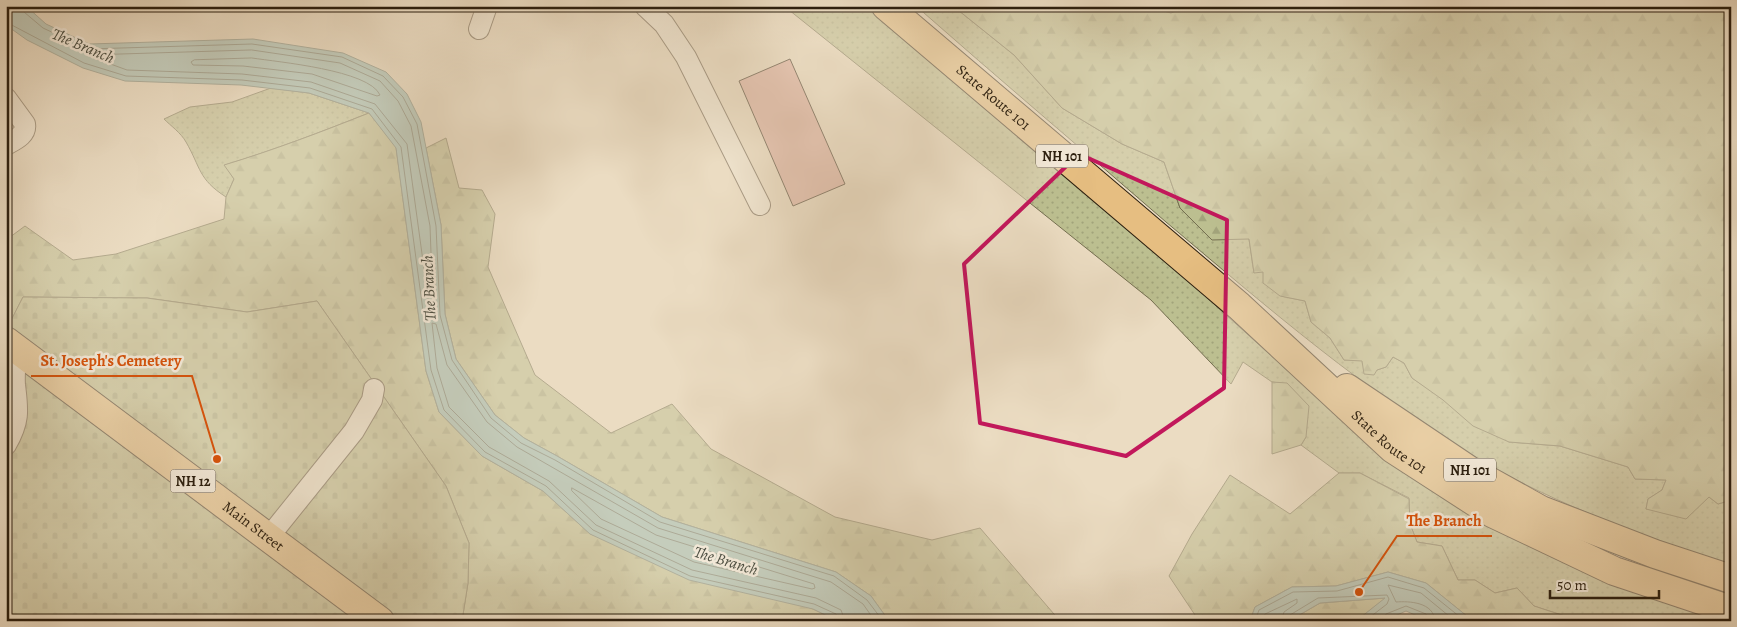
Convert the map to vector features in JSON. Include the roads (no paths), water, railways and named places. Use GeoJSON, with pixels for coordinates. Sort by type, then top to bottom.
{"type":"FeatureCollection","features":[{"type":"Feature","properties":{"kind":"highway","name":"State Route 101"},"geometry":{"type":"LineString","coordinates":[[886,6],[1239,306],[1393,449],[1492,513],[1614,572],[1731,610]]}},
{"type":"Feature","properties":{"kind":"highway","name":"State Route 101"},"geometry":{"type":"LineString","coordinates":[[1239,306],[1352,391],[1469,470],[1540,510],[1655,554],[1731,579]]}},
{"type":"Feature","properties":{"kind":"highway","name":"Main Street"},"geometry":{"type":"LineString","coordinates":[[12,345],[268,538],[367,617]]}},
{"type":"Feature","properties":{"kind":"lane"},"geometry":{"type":"LineString","coordinates":[[479,29],[487,6]]}},
{"type":"Feature","properties":{"kind":"lane"},"geometry":{"type":"LineString","coordinates":[[645,6],[664,24],[686,57],[760,205]]}},
{"type":"Feature","properties":{"kind":"lane"},"geometry":{"type":"LineString","coordinates":[[6,98],[26,128],[21,135],[6,145]]}},
{"type":"Feature","properties":{"kind":"lane"},"geometry":{"type":"LineString","coordinates":[[6,445],[16,425],[19,410],[12,345]]}},
{"type":"Feature","properties":{"kind":"lane"},"geometry":{"type":"LineString","coordinates":[[268,538],[354,431],[372,400],[374,389]]}},
{"type":"Feature","properties":{"kind":"water"},"geometry":{"type":"Polygon","coordinates":[[[6,6],[26,6],[46,24],[89,44],[253,39],[343,53],[386,72],[407,94],[421,122],[441,225],[445,314],[456,359],[495,415],[524,438],[662,517],[836,572],[871,596],[889,621],[838,621],[813,609],[689,580],[590,534],[543,491],[482,456],[439,412],[426,371],[396,148],[369,113],[309,93],[241,85],[125,81],[83,68],[27,40],[6,25],[6,6]]]}},
{"type":"Feature","properties":{"kind":"water"},"geometry":{"type":"Polygon","coordinates":[[[1388,572],[1426,583],[1473,621],[1429,621],[1406,611],[1383,621],[1356,621],[1385,598],[1320,603],[1289,621],[1250,621],[1255,607],[1292,587],[1336,586],[1388,572]]]}},
{"type":"Feature","properties":{"kind":"place","name":"St. Joseph's Cemetery"},"geometry":{"type":"Point","coordinates":[217,459]}},
{"type":"Feature","properties":{"kind":"place","name":"The Branch"},"geometry":{"type":"Point","coordinates":[1359,592]}}]}
